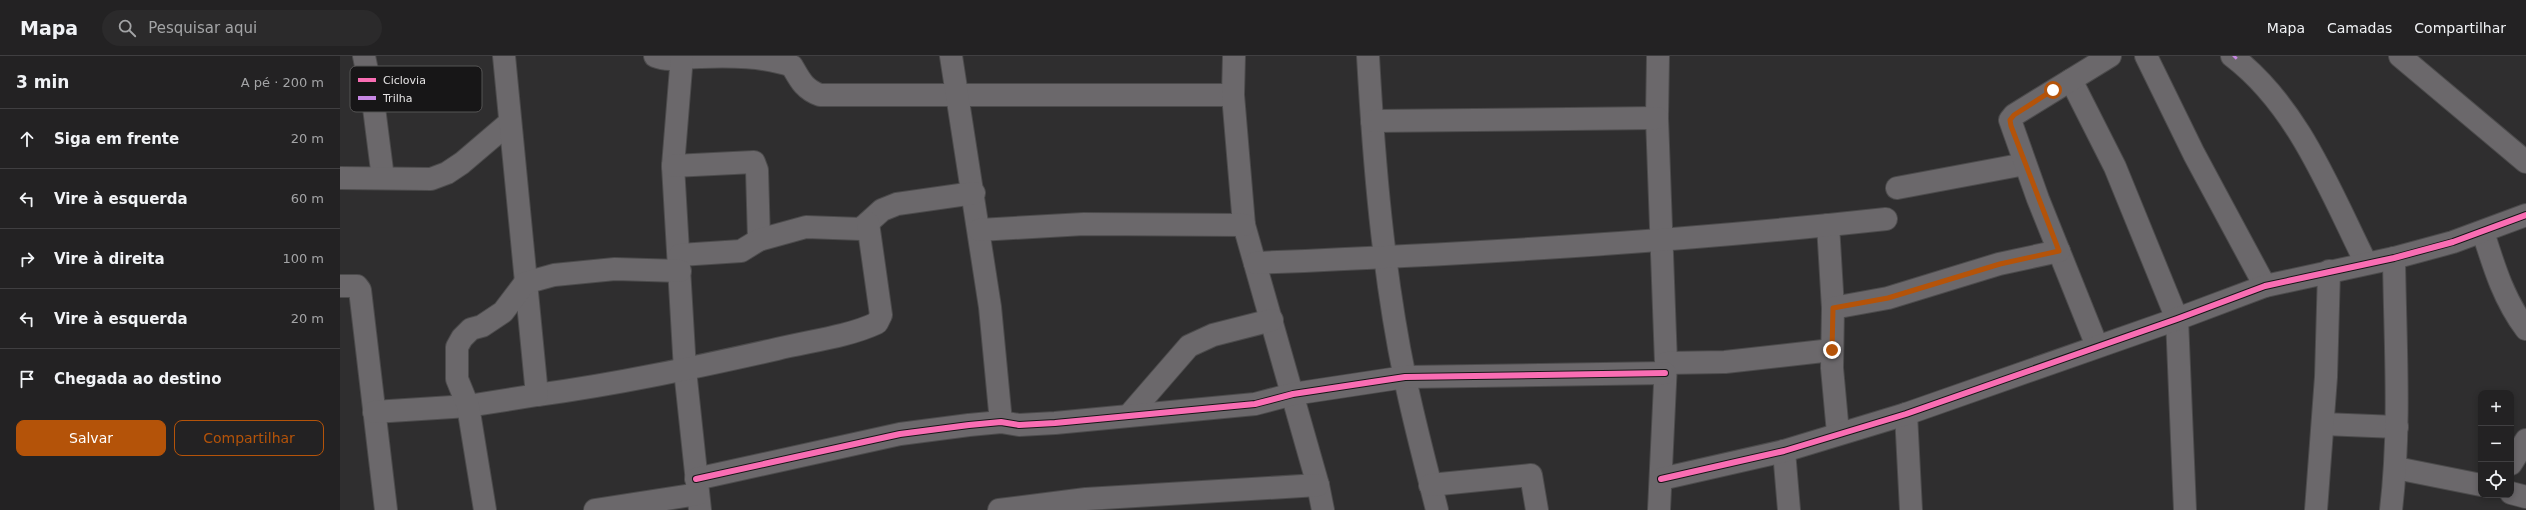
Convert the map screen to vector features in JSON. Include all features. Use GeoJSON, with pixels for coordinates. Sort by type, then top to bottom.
{"type":"FeatureCollection","features":[{"type":"Feature","properties":{"kind":"street"},"geometry":{"type":"LineString","coordinates":[[364,56],[366,66]]}},
{"type":"Feature","properties":{"kind":"street"},"geometry":{"type":"LineString","coordinates":[[504,56],[524,283],[537,395]]}},
{"type":"Feature","properties":{"kind":"street"},"geometry":{"type":"LineString","coordinates":[[655,56],[669,60],[682,57],[714,57],[779,61],[792,66],[800,83],[809,91],[820,95],[1233,95]]}},
{"type":"Feature","properties":{"kind":"street"},"geometry":{"type":"LineString","coordinates":[[951,56],[974,193],[990,307],[1001,422]]}},
{"type":"Feature","properties":{"kind":"street"},"geometry":{"type":"LineString","coordinates":[[1234,56],[1233,95],[1244,225],[1293,394],[1318,485],[1323,510]]}},
{"type":"Feature","properties":{"kind":"street"},"geometry":{"type":"LineString","coordinates":[[1368,56],[1372,121],[1386,258],[1404,377],[1437,510]]}},
{"type":"Feature","properties":{"kind":"street"},"geometry":{"type":"LineString","coordinates":[[1658,56],[1657,118],[1663,240],[1665,368],[1659,510]]}},
{"type":"Feature","properties":{"kind":"street"},"geometry":{"type":"LineString","coordinates":[[2097,346],[2025,164],[2010,120],[2014,115],[2110,56]]}},
{"type":"Feature","properties":{"kind":"street"},"geometry":{"type":"LineString","coordinates":[[2146,56],[2194,154],[2265,286]]}},
{"type":"Feature","properties":{"kind":"street"},"geometry":{"type":"LineString","coordinates":[[2232,56],[2277,102],[2294,128],[2319,169],[2366,263]]}},
{"type":"Feature","properties":{"kind":"street"},"geometry":{"type":"LineString","coordinates":[[2400,56],[2526,162]]}},
{"type":"Feature","properties":{"kind":"street"},"geometry":{"type":"LineString","coordinates":[[682,57],[673,166],[680,263],[685,370],[698,494]]}},
{"type":"Feature","properties":{"kind":"street"},"geometry":{"type":"LineString","coordinates":[[2071,80],[2115,167],[2177,319],[2185,510]]}},
{"type":"Feature","properties":{"kind":"street"},"geometry":{"type":"LineString","coordinates":[[374,112],[383,178]]}},
{"type":"Feature","properties":{"kind":"street"},"geometry":{"type":"LineString","coordinates":[[1372,121],[1657,118]]}},
{"type":"Feature","properties":{"kind":"street"},"geometry":{"type":"LineString","coordinates":[[340,178],[431,179],[447,173],[510,122]]}},
{"type":"Feature","properties":{"kind":"street"},"geometry":{"type":"LineString","coordinates":[[673,166],[754,162],[757,170],[759,240]]}},
{"type":"Feature","properties":{"kind":"street"},"geometry":{"type":"LineString","coordinates":[[1897,188],[2025,164]]}},
{"type":"Feature","properties":{"kind":"street"},"geometry":{"type":"LineString","coordinates":[[485,510],[468,406],[457,379],[457,347],[462,338],[471,329],[503,312],[524,283],[554,275],[680,263],[741,251],[759,240],[806,227],[851,230],[861,228],[882,210],[897,204],[974,193]]}},
{"type":"Feature","properties":{"kind":"street"},"geometry":{"type":"LineString","coordinates":[[1661,479],[1784,451],[1838,433],[1906,414],[2177,319],[2265,286],[2394,258],[2483,232],[2526,215]]}},
{"type":"Feature","properties":{"kind":"street"},"geometry":{"type":"LineString","coordinates":[[1255,263],[1386,258],[1663,240],[1886,219]]}},
{"type":"Feature","properties":{"kind":"street"},"geometry":{"type":"LineString","coordinates":[[374,412],[468,406],[611,384],[685,370],[841,334],[877,323],[881,314],[868,223]]}},
{"type":"Feature","properties":{"kind":"street"},"geometry":{"type":"LineString","coordinates":[[978,230],[1084,224],[1244,225]]}},
{"type":"Feature","properties":{"kind":"street"},"geometry":{"type":"LineString","coordinates":[[1828,225],[1833,308],[1832,350],[1838,433]]}},
{"type":"Feature","properties":{"kind":"street"},"geometry":{"type":"LineString","coordinates":[[2483,232],[2508,301],[2526,329]]}},
{"type":"Feature","properties":{"kind":"street"},"geometry":{"type":"LineString","coordinates":[[1833,308],[1888,298],[2000,264],[2059,251]]}},
{"type":"Feature","properties":{"kind":"street"},"geometry":{"type":"LineString","coordinates":[[2391,510],[2396,468],[2397,427],[2394,258]]}},
{"type":"Feature","properties":{"kind":"street"},"geometry":{"type":"LineString","coordinates":[[2316,510],[2323,424],[2329,271]]}},
{"type":"Feature","properties":{"kind":"street"},"geometry":{"type":"LineString","coordinates":[[340,286],[357,286],[360,290],[386,510]]}},
{"type":"Feature","properties":{"kind":"street"},"geometry":{"type":"LineString","coordinates":[[1130,414],[1189,346],[1213,335],[1272,320]]}},
{"type":"Feature","properties":{"kind":"street"},"geometry":{"type":"LineString","coordinates":[[595,510],[698,494],[900,434],[1001,422],[1019,425],[1055,423],[1130,414],[1255,404],[1293,394],[1404,377],[1665,368],[1832,350]]}},
{"type":"Feature","properties":{"kind":"street"},"geometry":{"type":"LineString","coordinates":[[1906,414],[1911,510]]}},
{"type":"Feature","properties":{"kind":"street"},"geometry":{"type":"LineString","coordinates":[[2323,424],[2397,427]]}},
{"type":"Feature","properties":{"kind":"street"},"geometry":{"type":"LineString","coordinates":[[2512,462],[2526,440]]}},
{"type":"Feature","properties":{"kind":"street"},"geometry":{"type":"LineString","coordinates":[[1784,451],[1789,510]]}},
{"type":"Feature","properties":{"kind":"street"},"geometry":{"type":"LineString","coordinates":[[2396,468],[2478,484]]}},
{"type":"Feature","properties":{"kind":"street"},"geometry":{"type":"LineString","coordinates":[[1430,486],[1531,475],[1537,510]]}},
{"type":"Feature","properties":{"kind":"street"},"geometry":{"type":"LineString","coordinates":[[999,510],[1086,499],[1318,485]]}},
{"type":"Feature","properties":{"kind":"street"},"geometry":{"type":"LineString","coordinates":[[2514,493],[2526,497]]}},
{"type":"Feature","properties":{"kind":"cycle path"},"geometry":{"type":"LineString","coordinates":[[1661,479],[1784,451],[1906,414],[2177,319],[2265,286],[2394,258],[2453,242],[2526,215]]}},
{"type":"Feature","properties":{"kind":"cycle path"},"geometry":{"type":"LineString","coordinates":[[696,479],[900,434],[1001,422],[1019,425],[1055,423],[1255,404],[1293,394],[1405,377],[1665,373]]}},
{"type":"Feature","properties":{"kind":"route"},"geometry":{"type":"LineString","coordinates":[[1832,350],[1833,308],[1888,298],[2000,264],[2059,251],[2010,120],[2014,115],[2053,90]]}}]}
